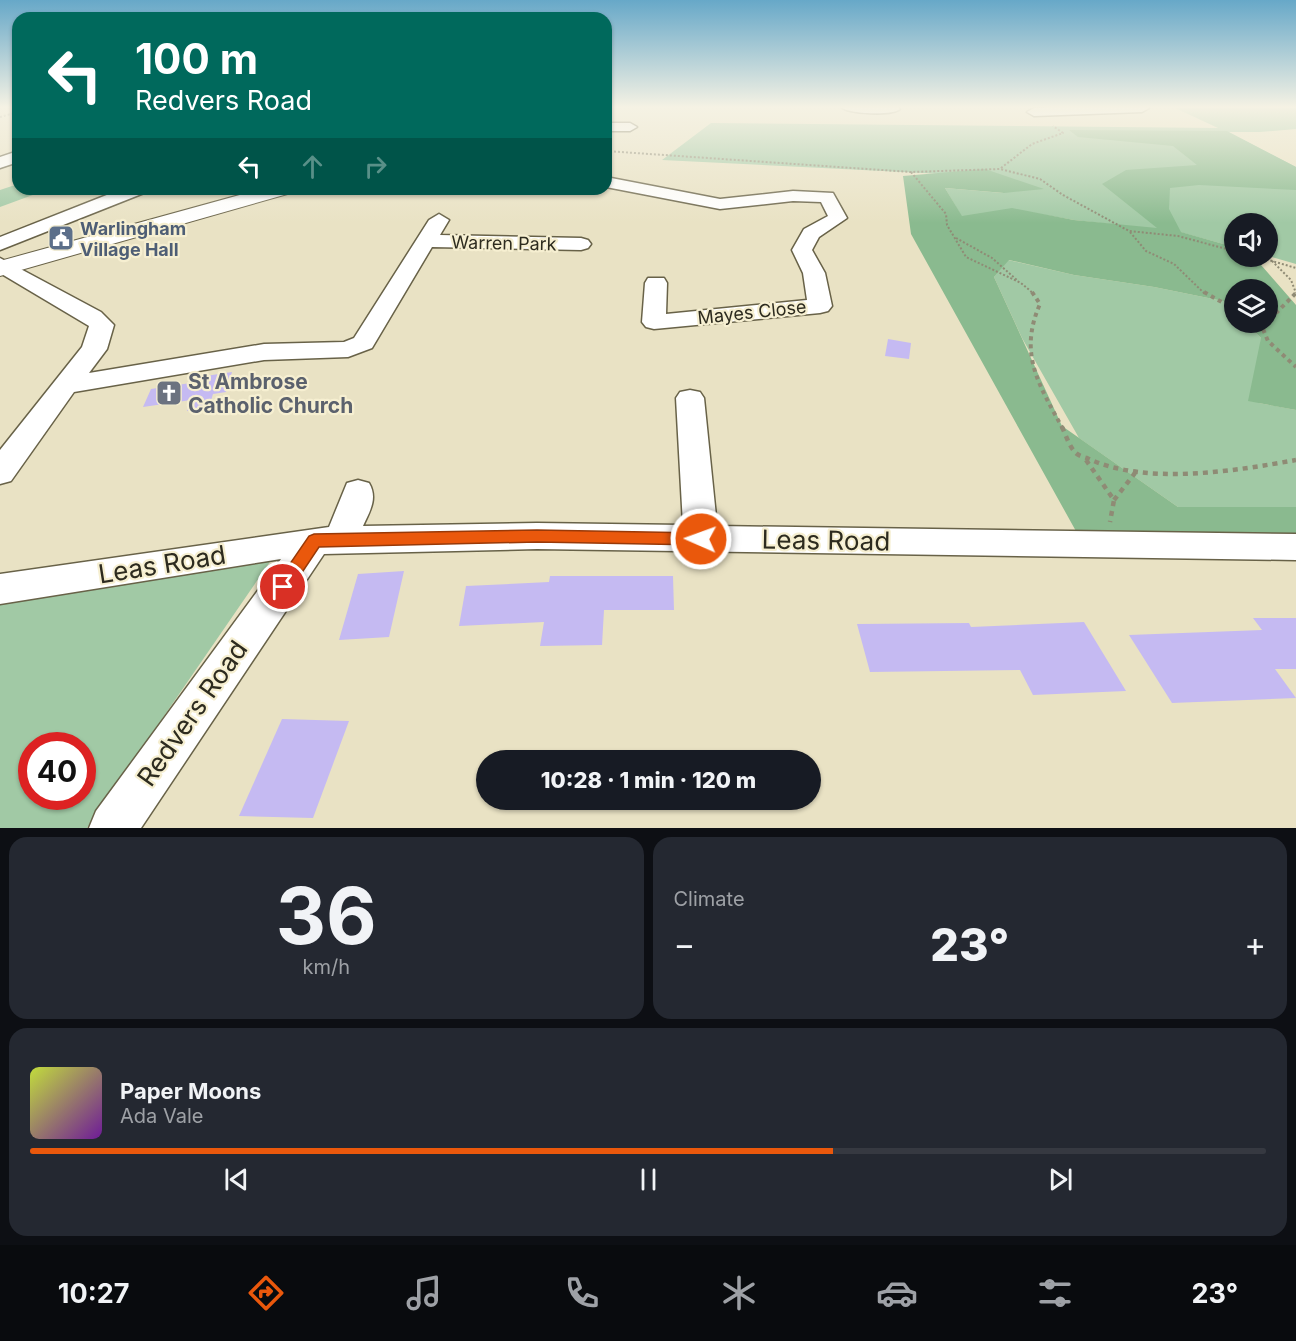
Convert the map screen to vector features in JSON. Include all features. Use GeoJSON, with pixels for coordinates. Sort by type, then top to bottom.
{"type":"FeatureCollection","features":[{"type":"Feature","properties":{"kind":"main road"},"geometry":{"type":"LineString","coordinates":[[1,255],[258,195]]}},
{"type":"Feature","properties":{"kind":"street","name":"Mayes Close"},"geometry":{"type":"LineString","coordinates":[[612,183],[720,204],[793,196],[826,197],[838,218],[811,233],[802,249],[814,273],[819,306],[654,322],[656,283]]}},
{"type":"Feature","properties":{"kind":"street"},"geometry":{"type":"LineString","coordinates":[[681,187],[697,188],[708,202]]}},
{"type":"Feature","properties":{"kind":"street"},"geometry":{"type":"LineString","coordinates":[[1,255],[126,195]]}},
{"type":"Feature","properties":{"kind":"street","name":"Warren Park"},"geometry":{"type":"LineString","coordinates":[[65,385],[264,352],[348,349],[363,343],[433,231],[582,244]]}},
{"type":"Feature","properties":{"kind":"street"},"geometry":{"type":"LineString","coordinates":[[0,473],[94,349],[102,325],[1,255]]}},
{"type":"Feature","properties":{"kind":"street"},"geometry":{"type":"LineString","coordinates":[[690,398],[701,539]]}},
{"type":"Feature","properties":{"kind":"street","name":"Redvers Road"},"geometry":{"type":"LineString","coordinates":[[113,828],[202,697],[356,505],[358,491]]}},
{"type":"Feature","properties":{"kind":"street","name":"Leas Road"},"geometry":{"type":"LineString","coordinates":[[0,589],[327,540],[537,536],[1296,547]]}},
{"type":"Feature","properties":{"kind":"path"},"geometry":{"type":"LineString","coordinates":[[1000,169],[1030,146]]}},
{"type":"Feature","properties":{"kind":"path"},"geometry":{"type":"LineString","coordinates":[[612,151],[911,172],[1000,169],[1040,179],[1063,195],[1129,231],[1146,251],[1174,264],[1206,294],[1224,304]]}},
{"type":"Feature","properties":{"kind":"path"},"geometry":{"type":"LineString","coordinates":[[911,172],[946,213],[947,225],[966,257],[972,263],[1021,283]]}},
{"type":"Feature","properties":{"kind":"path"},"geometry":{"type":"LineString","coordinates":[[1129,231],[1178,236],[1224,248]]}},
{"type":"Feature","properties":{"kind":"path"},"geometry":{"type":"LineString","coordinates":[[953,236],[1000,264],[1037,296],[1040,304],[1033,315],[1027,334],[1030,365],[1075,453],[1086,460],[1099,475],[1113,500],[1109,544]]}},
{"type":"Feature","properties":{"kind":"path"},"geometry":{"type":"LineString","coordinates":[[1278,263],[1296,268]]}},
{"type":"Feature","properties":{"kind":"path"},"geometry":{"type":"LineString","coordinates":[[1278,267],[1291,280],[1296,293],[1278,311]]}},
{"type":"Feature","properties":{"kind":"path"},"geometry":{"type":"LineString","coordinates":[[1265,333],[1268,340],[1296,367]]}},
{"type":"Feature","properties":{"kind":"path"},"geometry":{"type":"LineString","coordinates":[[1086,460],[1141,471],[1186,472],[1255,468],[1296,460]]}},
{"type":"Feature","properties":{"kind":"path"},"geometry":{"type":"LineString","coordinates":[[1113,500],[1135,473],[1141,471]]}},
{"type":"Feature","properties":{"kind":"green space"},"geometry":{"type":"Polygon","coordinates":[[[681,146],[1255,146],[1296,167],[1296,264],[1278,259],[1278,213],[1224,213],[1224,244],[1180,232],[1074,220],[1012,209],[962,217],[945,188],[1003,193],[1003,177],[662,160],[681,146]]]}},
{"type":"Feature","properties":{"kind":"green space"},"geometry":{"type":"Polygon","coordinates":[[[1169,146],[1255,146],[1296,167],[1296,190],[1199,185],[1170,188],[1169,209],[1181,232],[1224,244],[1224,267],[1263,267],[1273,279],[1224,279],[1224,302],[1154,287],[1074,275],[1009,260],[994,277],[1062,426],[1178,507],[1296,507],[1296,535],[1077,533],[911,234],[903,176],[985,169],[1044,189],[1004,193],[945,188],[962,216],[1012,208],[1074,220],[1157,228],[1102,184],[1126,170],[1197,165],[1173,146],[1169,146]]]}},
{"type":"Feature","properties":{"kind":"green space"},"geometry":{"type":"Polygon","coordinates":[[[12,186],[12,195],[33,195],[0,207],[0,190],[12,186]]]}},
{"type":"Feature","properties":{"kind":"green space"},"geometry":{"type":"Polygon","coordinates":[[[1008,260],[1074,275],[1154,287],[1223,301],[1224,333],[1256,333],[1261,338],[1259,403],[1296,410],[1296,507],[1178,507],[1079,438],[1022,338],[994,277],[1008,260]]]}},
{"type":"Feature","properties":{"kind":"green space"},"geometry":{"type":"Polygon","coordinates":[[[1278,284],[1296,305],[1296,410],[1248,401],[1261,338],[1256,333],[1278,333],[1278,284]]]}},
{"type":"Feature","properties":{"kind":"green space"},"geometry":{"type":"Polygon","coordinates":[[[274,556],[87,828],[0,828],[0,601],[274,556]]]}},
{"type":"Feature","properties":{"kind":"building"},"geometry":{"type":"Polygon","coordinates":[[[888,339],[911,343],[909,359],[885,356],[888,339]]]}},
{"type":"Feature","properties":{"kind":"building"},"geometry":{"type":"Polygon","coordinates":[[[232,372],[226,392],[213,394],[209,407],[187,411],[191,400],[143,407],[151,389],[197,382],[199,377],[232,372]]]}},
{"type":"Feature","properties":{"kind":"building"},"geometry":{"type":"Polygon","coordinates":[[[404,571],[389,637],[339,640],[358,574],[404,571]]]}},
{"type":"Feature","properties":{"kind":"building"},"geometry":{"type":"Polygon","coordinates":[[[550,576],[673,576],[674,610],[604,610],[602,645],[540,646],[544,622],[459,626],[466,586],[549,582],[550,576]]]}},
{"type":"Feature","properties":{"kind":"building"},"geometry":{"type":"Polygon","coordinates":[[[1253,618],[1296,618],[1296,669],[1275,669],[1296,698],[1172,703],[1129,635],[1262,630],[1253,618]]]}},
{"type":"Feature","properties":{"kind":"building"},"geometry":{"type":"Polygon","coordinates":[[[1084,622],[1126,691],[1033,695],[1020,670],[870,672],[857,624],[969,623],[971,627],[1084,622]]]}},
{"type":"Feature","properties":{"kind":"building"},"geometry":{"type":"Polygon","coordinates":[[[282,719],[349,721],[313,818],[239,816],[282,719]]]}},
{"type":"Feature","properties":{"kind":"place","name":"Warlingham Village Hall"},"geometry":{"type":"Point","coordinates":[61,238]}},
{"type":"Feature","properties":{"kind":"place","name":"St Ambrose Catholic Church"},"geometry":{"type":"Point","coordinates":[169,393]}},
{"type":"Feature","properties":{"kind":"route"},"geometry":{"type":"LineString","coordinates":[[283,587],[314,541],[537,536],[701,539]]}}]}
